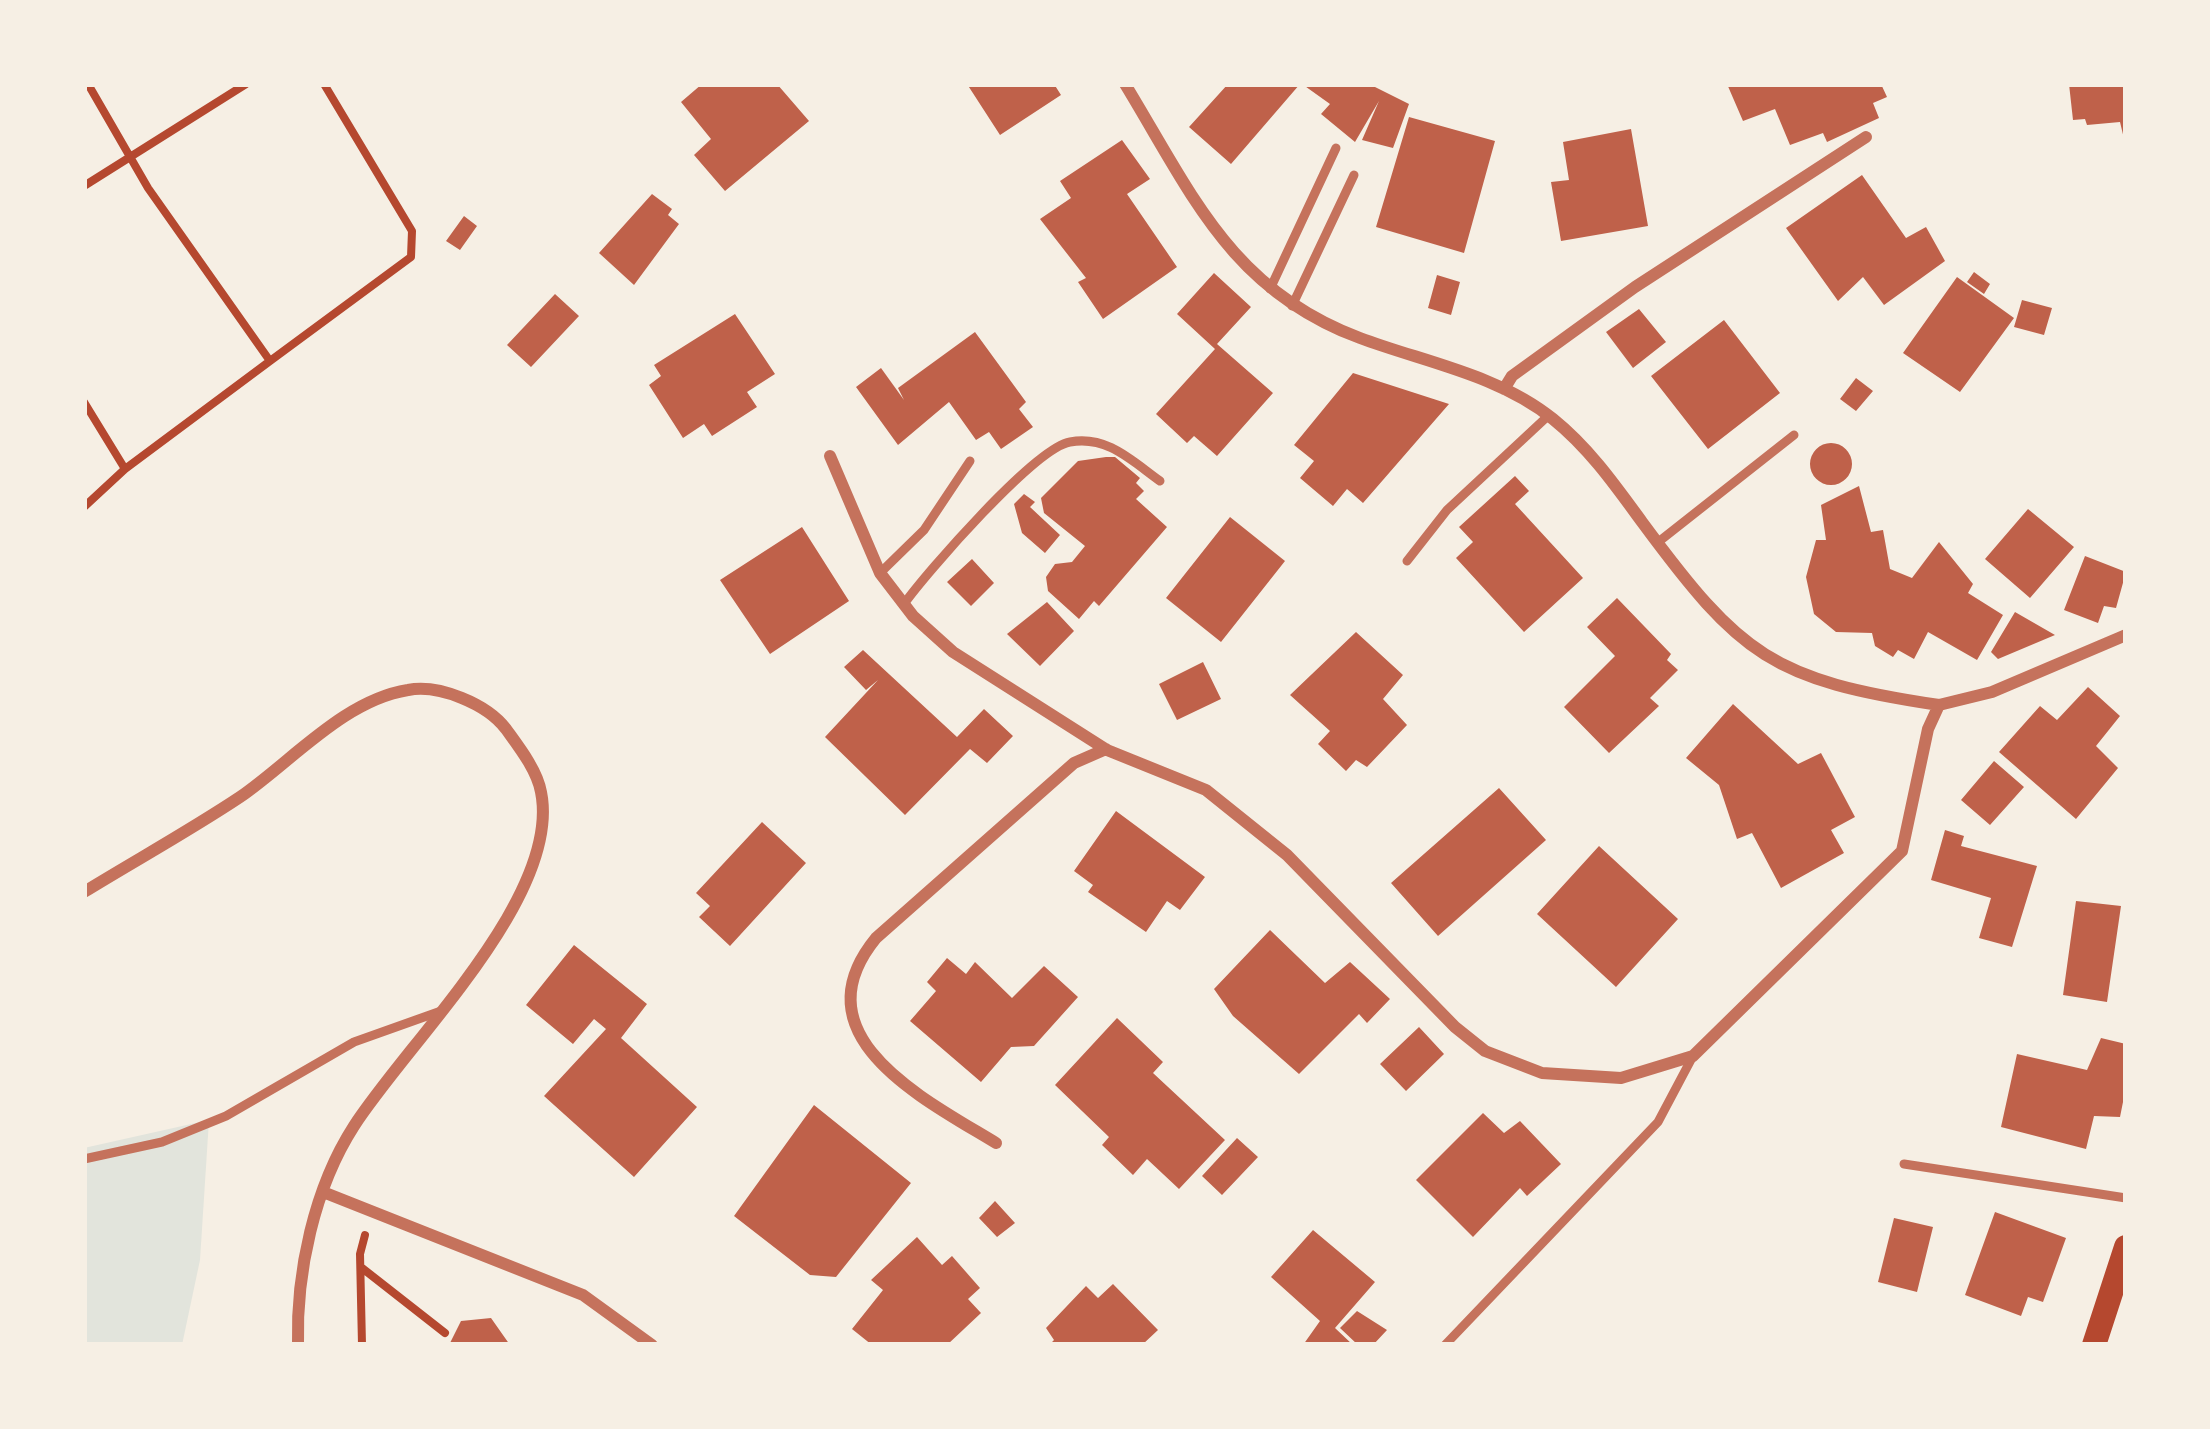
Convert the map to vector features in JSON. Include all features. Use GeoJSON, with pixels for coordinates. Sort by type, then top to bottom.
{"type":"FeatureCollection","features":[{"type":"Feature","properties":{"kind":"main road"},"geometry":{"type":"LineString","coordinates":[[2093,1345],[2119,1294],[2126,1247]]}},
{"type":"Feature","properties":{"kind":"street"},"geometry":{"type":"LineString","coordinates":[[1126,84],[1212,230],[1270,289],[1292,306],[1355,337],[1504,389],[1549,415],[1598,463],[1724,627],[1764,657],[1849,690],[1939,705],[1992,692],[2126,635]]}},
{"type":"Feature","properties":{"kind":"street"},"geometry":{"type":"LineString","coordinates":[[1504,389],[1512,376],[1635,287],[1866,137]]}},
{"type":"Feature","properties":{"kind":"street"},"geometry":{"type":"LineString","coordinates":[[830,456],[880,573],[952,652],[1002,688],[1106,749],[1206,790],[1287,855],[1485,1052],[1542,1072],[1621,1078],[1693,1056],[1902,851],[1928,729],[1939,705]]}},
{"type":"Feature","properties":{"kind":"street"},"geometry":{"type":"LineString","coordinates":[[84,892],[198,825],[350,714],[411,688],[465,698],[500,722],[541,790],[543,837],[530,878],[441,1011],[352,1128],[323,1192],[302,1281],[298,1345]]}},
{"type":"Feature","properties":{"kind":"street"},"geometry":{"type":"LineString","coordinates":[[996,1143],[919,1096],[860,1038],[849,991],[855,963],[876,938],[1074,763],[1106,749]]}},
{"type":"Feature","properties":{"kind":"street"},"geometry":{"type":"LineString","coordinates":[[323,1192],[584,1295],[652,1345]]}},
{"type":"Feature","properties":{"kind":"lane"},"geometry":{"type":"LineString","coordinates":[[1270,289],[1336,148]]}},
{"type":"Feature","properties":{"kind":"lane"},"geometry":{"type":"LineString","coordinates":[[1292,306],[1354,176]]}},
{"type":"Feature","properties":{"kind":"lane"},"geometry":{"type":"LineString","coordinates":[[1407,561],[1447,510],[1549,415]]}},
{"type":"Feature","properties":{"kind":"lane"},"geometry":{"type":"LineString","coordinates":[[1658,543],[1794,435]]}},
{"type":"Feature","properties":{"kind":"lane"},"geometry":{"type":"LineString","coordinates":[[904,604],[939,556],[1042,456],[1066,442],[1110,444],[1160,481]]}},
{"type":"Feature","properties":{"kind":"lane"},"geometry":{"type":"LineString","coordinates":[[880,573],[924,530],[970,460]]}},
{"type":"Feature","properties":{"kind":"lane"},"geometry":{"type":"LineString","coordinates":[[84,1160],[162,1142],[226,1116],[354,1042],[441,1011]]}},
{"type":"Feature","properties":{"kind":"lane"},"geometry":{"type":"LineString","coordinates":[[1445,1345],[1658,1122],[1693,1056]]}},
{"type":"Feature","properties":{"kind":"lane"},"geometry":{"type":"LineString","coordinates":[[1904,1164],[2126,1198]]}},
{"type":"Feature","properties":{"kind":"path"},"geometry":{"type":"LineString","coordinates":[[88,84],[217,291],[270,361]]}},
{"type":"Feature","properties":{"kind":"path"},"geometry":{"type":"LineString","coordinates":[[84,186],[246,84]]}},
{"type":"Feature","properties":{"kind":"path"},"geometry":{"type":"LineString","coordinates":[[84,507],[125,469],[410,257],[412,231],[324,84]]}},
{"type":"Feature","properties":{"kind":"path"},"geometry":{"type":"LineString","coordinates":[[84,402],[125,469]]}},
{"type":"Feature","properties":{"kind":"path"},"geometry":{"type":"LineString","coordinates":[[362,1345],[360,1254],[374,1211]]}},
{"type":"Feature","properties":{"kind":"path"},"geometry":{"type":"LineString","coordinates":[[362,1268],[446,1333]]}},
{"type":"Feature","properties":{"kind":"shaded area"},"geometry":{"type":"Polygon","coordinates":[[[209,1120],[200,1260],[182,1345],[84,1345],[84,1148],[209,1120]]]}},
{"type":"Feature","properties":{"kind":"building"},"geometry":{"type":"Polygon","coordinates":[[[702,84],[777,84],[809,121],[725,191],[694,155],[711,139],[681,102],[702,84]]]}},
{"type":"Feature","properties":{"kind":"building"},"geometry":{"type":"Polygon","coordinates":[[[967,84],[1054,84],[1061,95],[1000,135],[967,84]]]}},
{"type":"Feature","properties":{"kind":"building"},"geometry":{"type":"Polygon","coordinates":[[[1228,84],[1300,84],[1231,164],[1189,127],[1228,84]]]}},
{"type":"Feature","properties":{"kind":"building"},"geometry":{"type":"Polygon","coordinates":[[[1302,84],[1369,84],[1409,104],[1393,148],[1362,140],[1379,101],[1355,142],[1321,114],[1330,104],[1302,84]]]}},
{"type":"Feature","properties":{"kind":"building"},"geometry":{"type":"Polygon","coordinates":[[[1727,84],[1881,84],[1887,97],[1873,103],[1879,118],[1827,142],[1823,133],[1790,145],[1775,109],[1743,121],[1727,84]]]}},
{"type":"Feature","properties":{"kind":"building"},"geometry":{"type":"Polygon","coordinates":[[[2069,84],[2126,84],[2126,147],[2120,122],[2087,125],[2085,119],[2073,120],[2069,84]]]}},
{"type":"Feature","properties":{"kind":"building"},"geometry":{"type":"Polygon","coordinates":[[[1409,117],[1495,141],[1464,253],[1376,227],[1409,117]]]}},
{"type":"Feature","properties":{"kind":"building"},"geometry":{"type":"Polygon","coordinates":[[[1631,129],[1648,226],[1561,241],[1551,182],[1569,180],[1563,142],[1631,129]]]}},
{"type":"Feature","properties":{"kind":"building"},"geometry":{"type":"Polygon","coordinates":[[[1122,140],[1150,179],[1127,194],[1177,267],[1103,319],[1078,282],[1086,278],[1040,219],[1071,198],[1060,181],[1122,140]]]}},
{"type":"Feature","properties":{"kind":"building"},"geometry":{"type":"Polygon","coordinates":[[[1862,175],[1906,238],[1926,227],[1945,261],[1884,305],[1863,277],[1838,301],[1786,228],[1862,175]]]}},
{"type":"Feature","properties":{"kind":"building"},"geometry":{"type":"Polygon","coordinates":[[[652,194],[672,209],[668,215],[679,224],[634,285],[599,253],[652,194]]]}},
{"type":"Feature","properties":{"kind":"building"},"geometry":{"type":"Polygon","coordinates":[[[464,216],[477,226],[460,250],[446,241],[464,216]]]}},
{"type":"Feature","properties":{"kind":"building"},"geometry":{"type":"Polygon","coordinates":[[[1974,272],[1990,284],[1984,294],[1967,282],[1974,272]]]}},
{"type":"Feature","properties":{"kind":"building"},"geometry":{"type":"Polygon","coordinates":[[[1214,273],[1251,307],[1217,344],[1273,393],[1217,456],[1194,436],[1187,443],[1156,414],[1215,349],[1177,314],[1214,273]]]}},
{"type":"Feature","properties":{"kind":"building"},"geometry":{"type":"Polygon","coordinates":[[[1437,275],[1460,282],[1451,315],[1428,308],[1437,275]]]}},
{"type":"Feature","properties":{"kind":"building"},"geometry":{"type":"Polygon","coordinates":[[[1957,277],[2014,318],[1960,392],[1903,353],[1957,277]]]}},
{"type":"Feature","properties":{"kind":"building"},"geometry":{"type":"Polygon","coordinates":[[[555,294],[579,316],[531,367],[507,345],[555,294]]]}},
{"type":"Feature","properties":{"kind":"building"},"geometry":{"type":"Polygon","coordinates":[[[2022,300],[2052,308],[2044,335],[2014,327],[2022,300]]]}},
{"type":"Feature","properties":{"kind":"building"},"geometry":{"type":"Polygon","coordinates":[[[1639,309],[1666,342],[1633,368],[1606,332],[1639,309]]]}},
{"type":"Feature","properties":{"kind":"building"},"geometry":{"type":"Polygon","coordinates":[[[735,314],[775,374],[747,392],[757,407],[712,436],[704,424],[683,438],[649,385],[661,376],[654,365],[735,314]]]}},
{"type":"Feature","properties":{"kind":"building"},"geometry":{"type":"Polygon","coordinates":[[[1724,320],[1780,393],[1708,449],[1651,376],[1724,320]]]}},
{"type":"Feature","properties":{"kind":"building"},"geometry":{"type":"Polygon","coordinates":[[[975,332],[1026,402],[1019,409],[1033,427],[1001,449],[989,432],[976,440],[949,402],[898,445],[856,387],[881,368],[904,400],[898,388],[975,332]]]}},
{"type":"Feature","properties":{"kind":"building"},"geometry":{"type":"Polygon","coordinates":[[[1353,373],[1449,404],[1363,503],[1347,489],[1333,506],[1300,478],[1314,461],[1294,445],[1353,373]]]}},
{"type":"Feature","properties":{"kind":"building"},"geometry":{"type":"Polygon","coordinates":[[[1856,378],[1873,391],[1856,411],[1840,399],[1856,378]]]}},
{"type":"Feature","properties":{"kind":"building"},"geometry":{"type":"Polygon","coordinates":[[[1831,443],[1846,449],[1852,464],[1846,479],[1831,485],[1816,479],[1810,464],[1816,449],[1831,443]]]}},
{"type":"Feature","properties":{"kind":"building"},"geometry":{"type":"Polygon","coordinates":[[[1115,457],[1140,478],[1136,483],[1144,491],[1136,499],[1167,527],[1099,606],[1094,601],[1079,619],[1048,591],[1046,577],[1055,564],[1072,562],[1085,546],[1044,513],[1041,498],[1078,461],[1115,457]]]}},
{"type":"Feature","properties":{"kind":"building"},"geometry":{"type":"Polygon","coordinates":[[[1515,476],[1529,491],[1515,504],[1583,578],[1524,632],[1456,558],[1473,542],[1459,527],[1515,476]]]}},
{"type":"Feature","properties":{"kind":"building"},"geometry":{"type":"Polygon","coordinates":[[[1859,486],[1871,532],[1883,530],[1890,569],[1912,578],[1939,542],[1973,584],[1968,593],[2003,615],[1977,660],[1928,632],[1914,659],[1898,650],[1893,657],[1875,646],[1872,633],[1836,632],[1814,614],[1806,577],[1816,540],[1826,540],[1821,505],[1859,486]]]}},
{"type":"Feature","properties":{"kind":"building"},"geometry":{"type":"Polygon","coordinates":[[[1024,494],[1035,502],[1030,507],[1060,535],[1045,553],[1022,533],[1014,504],[1024,494]]]}},
{"type":"Feature","properties":{"kind":"building"},"geometry":{"type":"Polygon","coordinates":[[[2028,509],[2074,547],[2030,598],[1985,559],[2028,509]]]}},
{"type":"Feature","properties":{"kind":"building"},"geometry":{"type":"Polygon","coordinates":[[[1230,517],[1285,561],[1221,642],[1166,598],[1230,517]]]}},
{"type":"Feature","properties":{"kind":"building"},"geometry":{"type":"Polygon","coordinates":[[[802,527],[849,601],[770,654],[720,580],[802,527]]]}},
{"type":"Feature","properties":{"kind":"building"},"geometry":{"type":"Polygon","coordinates":[[[2085,556],[2126,572],[2116,608],[2104,606],[2098,623],[2064,610],[2085,556]]]}},
{"type":"Feature","properties":{"kind":"building"},"geometry":{"type":"Polygon","coordinates":[[[972,559],[994,583],[971,606],[947,582],[972,559]]]}},
{"type":"Feature","properties":{"kind":"building"},"geometry":{"type":"Polygon","coordinates":[[[1617,598],[1671,654],[1667,660],[1678,670],[1650,698],[1659,706],[1609,753],[1564,707],[1615,656],[1587,627],[1617,598]]]}},
{"type":"Feature","properties":{"kind":"building"},"geometry":{"type":"Polygon","coordinates":[[[1047,602],[1074,631],[1040,666],[1007,634],[1047,602]]]}},
{"type":"Feature","properties":{"kind":"building"},"geometry":{"type":"Polygon","coordinates":[[[2015,612],[2055,635],[1998,659],[1991,652],[2015,612]]]}},
{"type":"Feature","properties":{"kind":"building"},"geometry":{"type":"Polygon","coordinates":[[[1356,632],[1403,675],[1383,699],[1407,725],[1367,767],[1356,760],[1346,771],[1318,744],[1330,731],[1290,695],[1356,632]]]}},
{"type":"Feature","properties":{"kind":"building"},"geometry":{"type":"Polygon","coordinates":[[[863,650],[957,737],[984,709],[1013,736],[987,763],[970,749],[905,815],[825,737],[878,680],[866,690],[844,667],[863,650]]]}},
{"type":"Feature","properties":{"kind":"building"},"geometry":{"type":"Polygon","coordinates":[[[1203,662],[1221,699],[1177,720],[1159,684],[1203,662]]]}},
{"type":"Feature","properties":{"kind":"building"},"geometry":{"type":"Polygon","coordinates":[[[2088,687],[2120,716],[2096,746],[2118,768],[2076,819],[1999,752],[2040,706],[2057,720],[2088,687]]]}},
{"type":"Feature","properties":{"kind":"building"},"geometry":{"type":"Polygon","coordinates":[[[1733,704],[1798,764],[1821,753],[1855,817],[1831,830],[1844,853],[1781,888],[1752,833],[1737,839],[1719,785],[1686,758],[1733,704]]]}},
{"type":"Feature","properties":{"kind":"building"},"geometry":{"type":"Polygon","coordinates":[[[1994,761],[2024,787],[1990,825],[1961,800],[1994,761]]]}},
{"type":"Feature","properties":{"kind":"building"},"geometry":{"type":"Polygon","coordinates":[[[1499,788],[1546,840],[1438,936],[1391,883],[1499,788]]]}},
{"type":"Feature","properties":{"kind":"building"},"geometry":{"type":"Polygon","coordinates":[[[1116,811],[1205,877],[1180,910],[1167,901],[1146,932],[1088,892],[1093,885],[1074,871],[1116,811]]]}},
{"type":"Feature","properties":{"kind":"building"},"geometry":{"type":"Polygon","coordinates":[[[762,822],[806,863],[730,946],[699,917],[710,906],[696,893],[762,822]]]}},
{"type":"Feature","properties":{"kind":"building"},"geometry":{"type":"Polygon","coordinates":[[[1945,830],[1964,836],[1961,846],[2037,866],[2012,947],[1979,938],[1991,898],[1931,880],[1945,830]]]}},
{"type":"Feature","properties":{"kind":"building"},"geometry":{"type":"Polygon","coordinates":[[[1599,846],[1678,919],[1616,987],[1537,914],[1599,846]]]}},
{"type":"Feature","properties":{"kind":"building"},"geometry":{"type":"Polygon","coordinates":[[[2076,901],[2121,906],[2107,1002],[2063,995],[2076,901]]]}},
{"type":"Feature","properties":{"kind":"building"},"geometry":{"type":"Polygon","coordinates":[[[1270,930],[1325,983],[1350,962],[1390,999],[1367,1023],[1359,1014],[1299,1074],[1233,1016],[1214,989],[1270,930]]]}},
{"type":"Feature","properties":{"kind":"building"},"geometry":{"type":"Polygon","coordinates":[[[574,945],[647,1004],[621,1038],[697,1107],[634,1177],[544,1096],[606,1029],[594,1019],[573,1044],[526,1005],[574,945]]]}},
{"type":"Feature","properties":{"kind":"building"},"geometry":{"type":"Polygon","coordinates":[[[947,958],[966,974],[975,962],[1012,998],[1044,966],[1078,997],[1034,1046],[1011,1047],[981,1082],[910,1021],[936,991],[927,982],[947,958]]]}},
{"type":"Feature","properties":{"kind":"building"},"geometry":{"type":"Polygon","coordinates":[[[1117,1018],[1163,1062],[1153,1073],[1225,1140],[1179,1189],[1147,1159],[1133,1175],[1102,1145],[1109,1137],[1055,1085],[1117,1018]]]}},
{"type":"Feature","properties":{"kind":"building"},"geometry":{"type":"Polygon","coordinates":[[[1419,1027],[1444,1054],[1406,1091],[1380,1064],[1419,1027]]]}},
{"type":"Feature","properties":{"kind":"building"},"geometry":{"type":"Polygon","coordinates":[[[2101,1038],[2126,1044],[2126,1087],[2120,1117],[2094,1116],[2086,1149],[2001,1127],[2017,1054],[2087,1070],[2101,1038]]]}},
{"type":"Feature","properties":{"kind":"building"},"geometry":{"type":"Polygon","coordinates":[[[814,1105],[911,1183],[836,1277],[810,1275],[734,1216],[814,1105]]]}},
{"type":"Feature","properties":{"kind":"building"},"geometry":{"type":"Polygon","coordinates":[[[1483,1113],[1504,1133],[1520,1121],[1561,1164],[1527,1196],[1520,1188],[1473,1237],[1416,1180],[1483,1113]]]}},
{"type":"Feature","properties":{"kind":"building"},"geometry":{"type":"Polygon","coordinates":[[[1237,1138],[1258,1157],[1222,1195],[1202,1176],[1237,1138]]]}},
{"type":"Feature","properties":{"kind":"building"},"geometry":{"type":"Polygon","coordinates":[[[995,1201],[1015,1223],[997,1237],[979,1218],[995,1201]]]}},
{"type":"Feature","properties":{"kind":"building"},"geometry":{"type":"Polygon","coordinates":[[[1995,1212],[2066,1238],[2043,1302],[2028,1297],[2021,1316],[1965,1295],[1995,1212]]]}},
{"type":"Feature","properties":{"kind":"building"},"geometry":{"type":"Polygon","coordinates":[[[1894,1218],[1933,1227],[1917,1292],[1878,1282],[1894,1218]]]}},
{"type":"Feature","properties":{"kind":"building"},"geometry":{"type":"Polygon","coordinates":[[[1313,1230],[1375,1282],[1335,1328],[1353,1345],[1303,1345],[1320,1321],[1271,1277],[1313,1230]]]}},
{"type":"Feature","properties":{"kind":"building"},"geometry":{"type":"Polygon","coordinates":[[[917,1237],[942,1265],[952,1256],[980,1288],[968,1299],[981,1313],[947,1345],[872,1345],[852,1329],[883,1290],[871,1280],[917,1237]]]}},
{"type":"Feature","properties":{"kind":"building"},"geometry":{"type":"Polygon","coordinates":[[[1113,1284],[1158,1330],[1142,1345],[1049,1345],[1054,1340],[1046,1328],[1086,1286],[1098,1298],[1113,1284]]]}},
{"type":"Feature","properties":{"kind":"building"},"geometry":{"type":"Polygon","coordinates":[[[1357,1311],[1387,1330],[1373,1345],[1358,1345],[1340,1328],[1357,1311]]]}},
{"type":"Feature","properties":{"kind":"building"},"geometry":{"type":"Polygon","coordinates":[[[491,1318],[510,1345],[449,1345],[461,1321],[491,1318]]]}}]}
